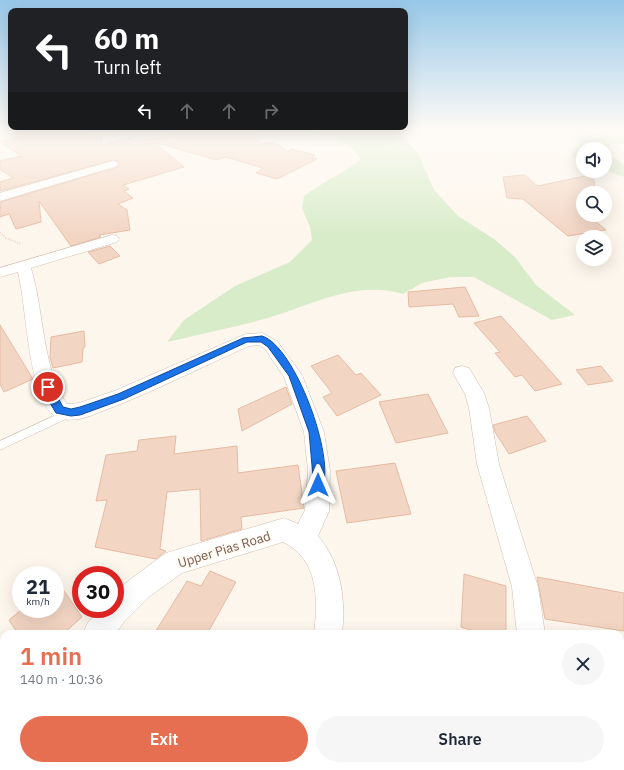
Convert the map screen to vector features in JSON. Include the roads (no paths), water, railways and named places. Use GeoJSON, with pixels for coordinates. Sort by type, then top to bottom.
{"type":"FeatureCollection","features":[{"type":"Feature","properties":{"kind":"street"},"geometry":{"type":"LineString","coordinates":[[0,197],[110,165]]}},
{"type":"Feature","properties":{"kind":"street"},"geometry":{"type":"LineString","coordinates":[[0,273],[112,239]]}},
{"type":"Feature","properties":{"kind":"street"},"geometry":{"type":"LineString","coordinates":[[23,265],[30,290],[41,366],[52,398],[56,406],[64,412],[71,413],[121,396],[246,340],[262,339],[271,345],[293,375],[314,432],[319,471],[317,511],[304,539],[321,562],[328,590],[330,619],[329,630]]}},
{"type":"Feature","properties":{"kind":"street"},"geometry":{"type":"LineString","coordinates":[[462,372],[474,393],[479,408],[488,464],[525,587],[530,630]]}},
{"type":"Feature","properties":{"kind":"street","name":"Upper Pias Road"},"geometry":{"type":"LineString","coordinates":[[100,630],[114,612],[141,587],[175,562],[284,530],[304,539]]}},
{"type":"Feature","properties":{"kind":"lane"},"geometry":{"type":"LineString","coordinates":[[0,446],[71,413]]}}]}
